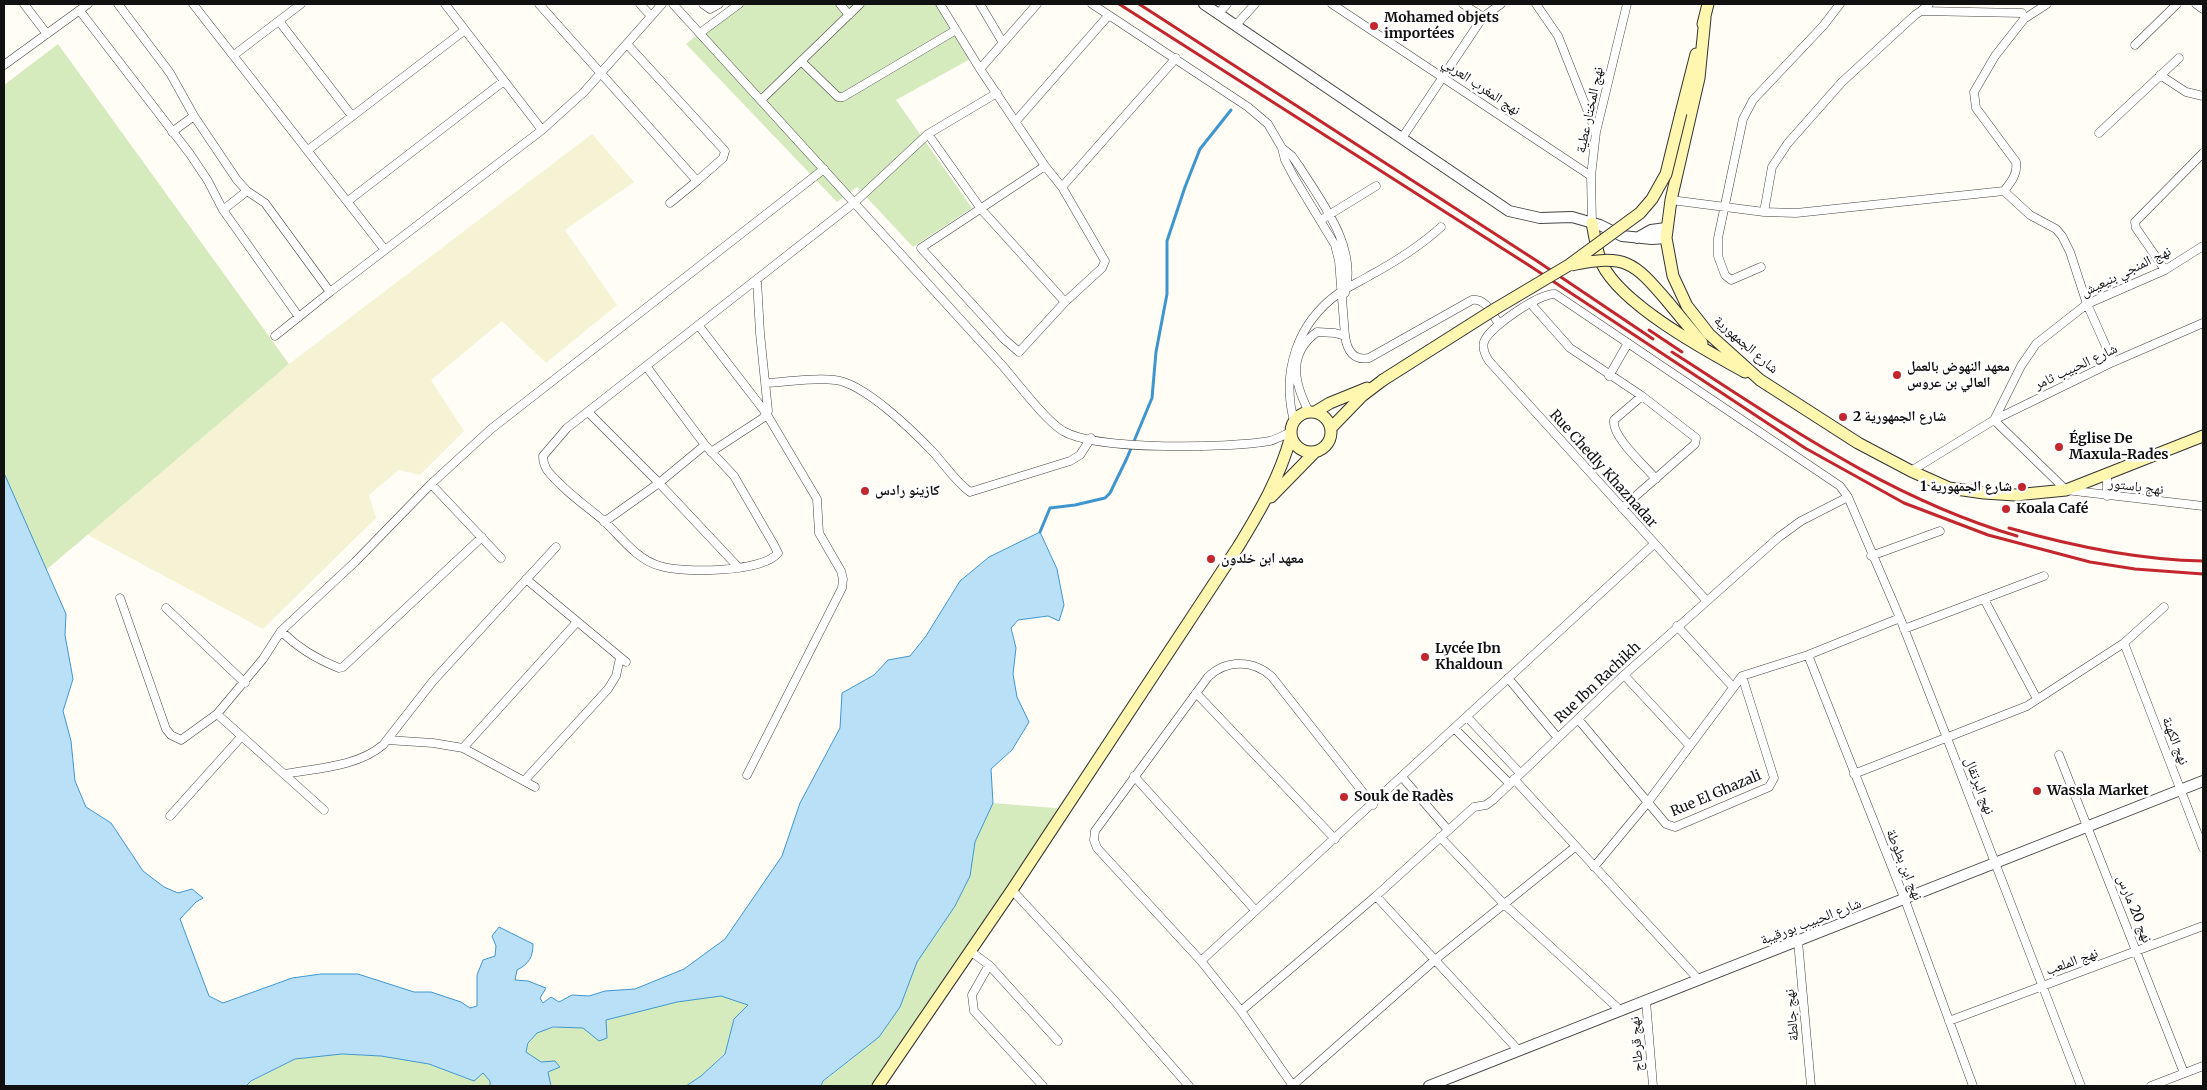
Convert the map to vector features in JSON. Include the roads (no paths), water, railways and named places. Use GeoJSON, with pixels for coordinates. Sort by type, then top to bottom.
{"type":"FeatureCollection","features":[{"type":"Feature","properties":{"kind":"main road"},"geometry":{"type":"LineString","coordinates":[[1331,428],[1372,387],[1495,308],[1569,265],[1640,213],[1652,199],[1666,174],[1708,4]]}},
{"type":"Feature","properties":{"kind":"main road","name":"شارع الجمهورية"},"geometry":{"type":"LineString","coordinates":[[1705,18],[1699,78],[1671,200],[1666,233],[1673,276],[1687,306],[1709,334],[1760,380],[1858,443],[1911,471],[1949,488],[1984,493],[2015,495],[2066,490],[2203,436]]}},
{"type":"Feature","properties":{"kind":"main road"},"geometry":{"type":"LineString","coordinates":[[1592,223],[1602,264],[1617,285],[1643,308],[1709,352],[1760,380]]}},
{"type":"Feature","properties":{"kind":"main road"},"geometry":{"type":"LineString","coordinates":[[1569,265],[1603,259],[1624,262],[1644,274],[1709,352]]}},
{"type":"Feature","properties":{"kind":"main road"},"geometry":{"type":"LineString","coordinates":[[878,1086],[1012,890],[1262,508],[1276,478],[1299,415],[1312,412],[1345,396],[1372,387]]}},
{"type":"Feature","properties":{"kind":"main road"},"geometry":{"type":"LineString","coordinates":[[1262,508],[1315,452],[1323,449],[1328,443],[1331,436],[1331,428],[1328,420],[1312,412]]}},
{"type":"Feature","properties":{"kind":"main road"},"geometry":{"type":"LineString","coordinates":[[1292,430],[1294,444],[1300,449],[1315,452]]}},
{"type":"Feature","properties":{"kind":"street"},"geometry":{"type":"LineString","coordinates":[[24,4],[47,34]]}},
{"type":"Feature","properties":{"kind":"street"},"geometry":{"type":"LineString","coordinates":[[4,65],[88,4]]}},
{"type":"Feature","properties":{"kind":"street"},"geometry":{"type":"LineString","coordinates":[[118,4],[170,73],[194,116],[223,161],[247,191],[265,203],[330,292]]}},
{"type":"Feature","properties":{"kind":"street"},"geometry":{"type":"LineString","coordinates":[[194,4],[385,250]]}},
{"type":"Feature","properties":{"kind":"street"},"geometry":{"type":"LineString","coordinates":[[234,55],[301,4]]}},
{"type":"Feature","properties":{"kind":"street"},"geometry":{"type":"LineString","coordinates":[[445,4],[542,130]]}},
{"type":"Feature","properties":{"kind":"street"},"geometry":{"type":"LineString","coordinates":[[539,4],[599,74],[697,181]]}},
{"type":"Feature","properties":{"kind":"street"},"geometry":{"type":"LineString","coordinates":[[640,4],[651,16]]}},
{"type":"Feature","properties":{"kind":"street"},"geometry":{"type":"LineString","coordinates":[[275,336],[542,130],[584,92],[662,4]]}},
{"type":"Feature","properties":{"kind":"street"},"geometry":{"type":"LineString","coordinates":[[673,4],[1001,364],[1052,423],[1064,432],[1126,444],[1143,445],[1231,444],[1271,440],[1292,430],[1290,367],[1294,354],[1314,317],[1343,291],[1408,254],[1441,227]]}},
{"type":"Feature","properties":{"kind":"street"},"geometry":{"type":"LineString","coordinates":[[702,4],[710,9],[719,4]]}},
{"type":"Feature","properties":{"kind":"street"},"geometry":{"type":"LineString","coordinates":[[700,33],[739,4]]}},
{"type":"Feature","properties":{"kind":"street"},"geometry":{"type":"LineString","coordinates":[[840,4],[849,15]]}},
{"type":"Feature","properties":{"kind":"street"},"geometry":{"type":"LineString","coordinates":[[760,100],[860,4]]}},
{"type":"Feature","properties":{"kind":"street"},"geometry":{"type":"LineString","coordinates":[[940,4],[980,69],[1045,166],[1062,187],[1105,261],[1102,268],[1065,302],[1017,352],[922,250],[1045,166]]}},
{"type":"Feature","properties":{"kind":"street"},"geometry":{"type":"LineString","coordinates":[[980,4],[1003,43]]}},
{"type":"Feature","properties":{"kind":"street"},"geometry":{"type":"LineString","coordinates":[[980,69],[1037,4]]}},
{"type":"Feature","properties":{"kind":"street"},"geometry":{"type":"LineString","coordinates":[[1092,4],[1176,58],[1263,119],[1282,148],[1292,156],[1339,232],[1347,254],[1342,302],[1344,336],[1347,347],[1353,356],[1362,360],[1368,358],[1467,302],[1476,299],[1485,303],[1499,324],[1545,295],[1555,294],[1836,482],[1848,497]]}},
{"type":"Feature","properties":{"kind":"street"},"geometry":{"type":"LineString","coordinates":[[1204,4],[1510,211],[1540,218],[1572,217],[1622,236],[1637,238],[1666,233]]}},
{"type":"Feature","properties":{"kind":"street"},"geometry":{"type":"LineString","coordinates":[[1219,13],[1227,4]]}},
{"type":"Feature","properties":{"kind":"street"},"geometry":{"type":"LineString","coordinates":[[1236,25],[1255,4]]}},
{"type":"Feature","properties":{"kind":"street","name":"نهج المغرب العربي"},"geometry":{"type":"LineString","coordinates":[[1332,4],[1591,176]]}},
{"type":"Feature","properties":{"kind":"street"},"geometry":{"type":"LineString","coordinates":[[1463,4],[1483,18]]}},
{"type":"Feature","properties":{"kind":"street"},"geometry":{"type":"LineString","coordinates":[[1402,138],[1483,18],[1501,4]]}},
{"type":"Feature","properties":{"kind":"street"},"geometry":{"type":"LineString","coordinates":[[1536,4],[1558,36],[1596,132]]}},
{"type":"Feature","properties":{"kind":"street","name":"نهج المختار عطية"},"geometry":{"type":"LineString","coordinates":[[1592,223],[1591,176],[1596,132],[1627,4]]}},
{"type":"Feature","properties":{"kind":"street"},"geometry":{"type":"LineString","coordinates":[[1761,267],[1735,280],[1728,279],[1717,249],[1723,207],[1743,119],[1747,109],[1823,26],[1840,4]]}},
{"type":"Feature","properties":{"kind":"street"},"geometry":{"type":"LineString","coordinates":[[1764,212],[1772,167],[1788,143],[1842,82],[1903,25],[1929,4]]}},
{"type":"Feature","properties":{"kind":"street"},"geometry":{"type":"LineString","coordinates":[[2021,4],[2023,16]]}},
{"type":"Feature","properties":{"kind":"street"},"geometry":{"type":"LineString","coordinates":[[1671,200],[1764,212],[1821,212],[2004,191],[2014,178],[2017,168],[2016,162],[1976,108],[1974,92],[1995,56],[2023,16],[2047,4]]}},
{"type":"Feature","properties":{"kind":"street"},"geometry":{"type":"LineString","coordinates":[[2134,45],[2177,4]]}},
{"type":"Feature","properties":{"kind":"street"},"geometry":{"type":"LineString","coordinates":[[2196,4],[2203,10]]}},
{"type":"Feature","properties":{"kind":"street"},"geometry":{"type":"LineString","coordinates":[[80,11],[208,181],[222,210],[299,316]]}},
{"type":"Feature","properties":{"kind":"street"},"geometry":{"type":"LineString","coordinates":[[1922,11],[2023,16]]}},
{"type":"Feature","properties":{"kind":"street"},"geometry":{"type":"LineString","coordinates":[[1016,122],[1108,16]]}},
{"type":"Feature","properties":{"kind":"street"},"geometry":{"type":"LineString","coordinates":[[279,21],[352,116]]}},
{"type":"Feature","properties":{"kind":"street"},"geometry":{"type":"LineString","coordinates":[[308,150],[466,30]]}},
{"type":"Feature","properties":{"kind":"street"},"geometry":{"type":"LineString","coordinates":[[801,61],[838,96],[844,97],[956,30]]}},
{"type":"Feature","properties":{"kind":"street"},"geometry":{"type":"LineString","coordinates":[[627,44],[725,151],[723,158],[670,203]]}},
{"type":"Feature","properties":{"kind":"street"},"geometry":{"type":"LineString","coordinates":[[1062,187],[1176,58]]}},
{"type":"Feature","properties":{"kind":"street"},"geometry":{"type":"LineString","coordinates":[[2099,133],[2179,58]]}},
{"type":"Feature","properties":{"kind":"street"},"geometry":{"type":"LineString","coordinates":[[2160,75],[2186,92],[2203,96]]}},
{"type":"Feature","properties":{"kind":"street"},"geometry":{"type":"LineString","coordinates":[[348,201],[504,81]]}},
{"type":"Feature","properties":{"kind":"street"},"geometry":{"type":"LineString","coordinates":[[646,366],[705,445],[734,476],[777,550],[775,557],[739,568],[715,571],[660,567],[643,559],[564,487],[542,462],[543,456],[554,441],[588,412],[646,366],[699,326],[854,203],[928,134],[997,93]]}},
{"type":"Feature","properties":{"kind":"street"},"geometry":{"type":"LineString","coordinates":[[172,132],[194,116]]}},
{"type":"Feature","properties":{"kind":"street"},"geometry":{"type":"LineString","coordinates":[[928,134],[981,209],[1065,302]]}},
{"type":"Feature","properties":{"kind":"street"},"geometry":{"type":"LineString","coordinates":[[1282,148],[1285,160],[1338,252],[1343,291]]}},
{"type":"Feature","properties":{"kind":"street"},"geometry":{"type":"LineString","coordinates":[[2165,270],[2136,228],[2135,222],[2203,153]]}},
{"type":"Feature","properties":{"kind":"street"},"geometry":{"type":"LineString","coordinates":[[120,598],[166,729],[171,735],[181,740],[188,737],[217,714],[245,683],[281,631],[355,562],[431,484],[491,429],[824,169]]}},
{"type":"Feature","properties":{"kind":"street"},"geometry":{"type":"LineString","coordinates":[[1320,221],[1376,186]]}},
{"type":"Feature","properties":{"kind":"street"},"geometry":{"type":"LineString","coordinates":[[222,210],[247,191]]}},
{"type":"Feature","properties":{"kind":"street"},"geometry":{"type":"LineString","coordinates":[[2004,191],[2030,216],[2056,229],[2062,236],[2070,252],[2087,304],[2114,362]]}},
{"type":"Feature","properties":{"kind":"street","name":"نهج المنجي بنيعيش"},"geometry":{"type":"LineString","coordinates":[[1994,420],[2028,352],[2044,337],[2087,304],[2165,270],[2203,246]]}},
{"type":"Feature","properties":{"kind":"street"},"geometry":{"type":"LineString","coordinates":[[712,452],[763,418],[768,406],[760,333],[757,280]]}},
{"type":"Feature","properties":{"kind":"street"},"geometry":{"type":"LineString","coordinates":[[1531,304],[1570,348],[1609,376],[1642,396],[1696,438],[1695,444],[1622,508]]}},
{"type":"Feature","properties":{"kind":"street","name":"شارع الحبيب ثامر"},"geometry":{"type":"LineString","coordinates":[[1911,471],[1994,420],[2114,362],[2203,323]]}},
{"type":"Feature","properties":{"kind":"street","name":"Rue Chedly Khaznadar"},"geometry":{"type":"LineString","coordinates":[[1499,324],[1488,333],[1483,344],[1484,352],[1489,360],[1706,600]]}},
{"type":"Feature","properties":{"kind":"street"},"geometry":{"type":"LineString","coordinates":[[699,326],[766,413],[817,499],[819,533],[841,570],[843,579],[842,588],[746,775]]}},
{"type":"Feature","properties":{"kind":"street"},"geometry":{"type":"LineString","coordinates":[[1312,412],[1299,394],[1296,381],[1296,367],[1300,351],[1310,337],[1317,332],[1335,333],[1344,336]]}},
{"type":"Feature","properties":{"kind":"street"},"geometry":{"type":"LineString","coordinates":[[1609,376],[1628,343]]}},
{"type":"Feature","properties":{"kind":"street"},"geometry":{"type":"LineString","coordinates":[[766,383],[836,380],[853,385],[870,395],[921,441],[940,460],[961,486],[970,492],[1070,461],[1080,455],[1091,438]]}},
{"type":"Feature","properties":{"kind":"street"},"geometry":{"type":"LineString","coordinates":[[1642,396],[1614,420],[1613,424],[1617,434],[1656,478]]}},
{"type":"Feature","properties":{"kind":"street"},"geometry":{"type":"LineString","coordinates":[[588,412],[659,483],[739,568]]}},
{"type":"Feature","properties":{"kind":"street"},"geometry":{"type":"LineString","coordinates":[[1994,420],[2066,490]]}},
{"type":"Feature","properties":{"kind":"street"},"geometry":{"type":"LineString","coordinates":[[604,522],[659,483],[705,445]]}},
{"type":"Feature","properties":{"kind":"street"},"geometry":{"type":"LineString","coordinates":[[2107,474],[2108,496]]}},
{"type":"Feature","properties":{"kind":"street"},"geometry":{"type":"LineString","coordinates":[[431,484],[501,558]]}},
{"type":"Feature","properties":{"kind":"street","name":"نهج باستور"},"geometry":{"type":"LineString","coordinates":[[2066,490],[2203,506]]}},
{"type":"Feature","properties":{"kind":"street","name":"نهج البرتقال"},"geometry":{"type":"LineString","coordinates":[[1848,497],[1871,556],[1900,618],[2081,1086]]}},
{"type":"Feature","properties":{"kind":"street","name":"Rue Ibn Rachikh"},"geometry":{"type":"LineString","coordinates":[[1241,1011],[1376,896],[1474,806],[1486,805],[1493,800],[1677,626],[1779,537],[1801,520],[1848,497]]}},
{"type":"Feature","properties":{"kind":"street"},"geometry":{"type":"LineString","coordinates":[[1871,556],[1940,531]]}},
{"type":"Feature","properties":{"kind":"street"},"geometry":{"type":"LineString","coordinates":[[281,631],[296,645],[317,659],[338,668],[343,667],[482,537]]}},
{"type":"Feature","properties":{"kind":"street"},"geometry":{"type":"LineString","coordinates":[[1201,961],[1654,544]]}},
{"type":"Feature","properties":{"kind":"street"},"geometry":{"type":"LineString","coordinates":[[284,774],[360,759],[373,753],[387,740],[433,681],[556,547]]}},
{"type":"Feature","properties":{"kind":"street"},"geometry":{"type":"LineString","coordinates":[[1904,629],[2044,576]]}},
{"type":"Feature","properties":{"kind":"street"},"geometry":{"type":"LineString","coordinates":[[524,781],[608,689],[623,660],[526,580]]}},
{"type":"Feature","properties":{"kind":"street"},"geometry":{"type":"LineString","coordinates":[[1984,599],[2037,699]]}},
{"type":"Feature","properties":{"kind":"street"},"geometry":{"type":"LineString","coordinates":[[1854,774],[2027,706],[2124,643],[2164,607]]}},
{"type":"Feature","properties":{"kind":"street"},"geometry":{"type":"LineString","coordinates":[[166,608],[245,683]]}},
{"type":"Feature","properties":{"kind":"street"},"geometry":{"type":"LineString","coordinates":[[1594,866],[1648,802],[1742,676],[1808,655],[1900,618]]}},
{"type":"Feature","properties":{"kind":"street"},"geometry":{"type":"LineString","coordinates":[[463,748],[577,622]]}},
{"type":"Feature","properties":{"kind":"street"},"geometry":{"type":"LineString","coordinates":[[1677,626],[1733,687]]}},
{"type":"Feature","properties":{"kind":"street","name":"نهج الكهنة"},"geometry":{"type":"LineString","coordinates":[[2124,643],[2203,848]]}},
{"type":"Feature","properties":{"kind":"street","name":"نهج ابن بطوطة"},"geometry":{"type":"LineString","coordinates":[[1808,655],[1905,900],[1973,1086]]}},
{"type":"Feature","properties":{"kind":"street"},"geometry":{"type":"LineString","coordinates":[[1373,804],[1268,672],[1250,665],[1238,663],[1226,665],[1208,677],[1095,831],[1095,844],[1201,961],[1241,1011],[1293,1085],[1436,959],[1575,847]]}},
{"type":"Feature","properties":{"kind":"street"},"geometry":{"type":"LineString","coordinates":[[1624,675],[1690,746]]}},
{"type":"Feature","properties":{"kind":"street","name":"Rue El Ghazali"},"geometry":{"type":"LineString","coordinates":[[1578,719],[1666,824],[1675,827],[1769,786],[1773,782],[1774,778],[1742,676]]}},
{"type":"Feature","properties":{"kind":"street"},"geometry":{"type":"LineString","coordinates":[[1508,678],[1558,738]]}},
{"type":"Feature","properties":{"kind":"street"},"geometry":{"type":"LineString","coordinates":[[1196,692],[1335,839]]}},
{"type":"Feature","properties":{"kind":"street"},"geometry":{"type":"LineString","coordinates":[[217,714],[324,810]]}},
{"type":"Feature","properties":{"kind":"street"},"geometry":{"type":"LineString","coordinates":[[1467,717],[1515,778],[1575,847],[1699,980]]}},
{"type":"Feature","properties":{"kind":"street"},"geometry":{"type":"LineString","coordinates":[[1455,729],[1515,778]]}},
{"type":"Feature","properties":{"kind":"street"},"geometry":{"type":"LineString","coordinates":[[170,816],[241,737]]}},
{"type":"Feature","properties":{"kind":"street"},"geometry":{"type":"LineString","coordinates":[[387,740],[432,743],[463,748],[535,787]]}},
{"type":"Feature","properties":{"kind":"street","name":"نهج 20 مارس"},"geometry":{"type":"LineString","coordinates":[[2059,755],[2184,1073]]}},
{"type":"Feature","properties":{"kind":"street"},"geometry":{"type":"LineString","coordinates":[[1134,776],[1255,910]]}},
{"type":"Feature","properties":{"kind":"street"},"geometry":{"type":"LineString","coordinates":[[1402,777],[1448,830]]}},
{"type":"Feature","properties":{"kind":"street","name":"شارع الحبيب بورقيبة"},"geometry":{"type":"LineString","coordinates":[[1429,1086],[2088,828],[2203,781]]}},
{"type":"Feature","properties":{"kind":"street"},"geometry":{"type":"LineString","coordinates":[[1440,837],[1504,904],[1621,1011]]}},
{"type":"Feature","properties":{"kind":"street"},"geometry":{"type":"LineString","coordinates":[[1012,890],[1113,999],[1189,1086]]}},
{"type":"Feature","properties":{"kind":"street"},"geometry":{"type":"LineString","coordinates":[[1376,896],[1519,1051]]}},
{"type":"Feature","properties":{"kind":"street","name":"نهج الملعب"},"geometry":{"type":"LineString","coordinates":[[1949,1021],[2138,952],[2203,926]]}},
{"type":"Feature","properties":{"kind":"street","name":"نهج جالطة"},"geometry":{"type":"LineString","coordinates":[[1798,941],[1811,1086]]}},
{"type":"Feature","properties":{"kind":"street"},"geometry":{"type":"LineString","coordinates":[[970,950],[989,965],[1058,1041]]}},
{"type":"Feature","properties":{"kind":"street"},"geometry":{"type":"LineString","coordinates":[[989,965],[972,995],[974,1010],[1043,1086]]}},
{"type":"Feature","properties":{"kind":"street","name":"نهج قرطاج"},"geometry":{"type":"LineString","coordinates":[[1646,1001],[1653,1086]]}},
{"type":"Feature","properties":{"kind":"street"},"geometry":{"type":"LineString","coordinates":[[2151,1086],[2203,1066]]}},
{"type":"Feature","properties":{"kind":"water"},"geometry":{"type":"Polygon","coordinates":[[[4,473],[66,614],[65,635],[73,679],[63,711],[71,741],[75,781],[86,807],[111,823],[143,871],[164,887],[178,893],[192,889],[203,898],[196,902],[180,919],[209,996],[223,1003],[292,978],[321,974],[358,974],[414,992],[431,992],[461,1002],[470,1008],[477,1006],[477,975],[483,960],[495,956],[496,946],[492,936],[499,927],[533,944],[530,960],[517,970],[515,980],[528,981],[546,988],[540,998],[543,1003],[551,997],[559,1002],[572,995],[589,996],[605,991],[635,989],[684,969],[725,939],[782,856],[800,803],[840,728],[842,693],[874,675],[888,660],[910,656],[926,636],[960,581],[989,557],[1040,532],[1057,569],[1064,605],[1059,621],[1048,616],[1018,620],[1011,628],[1016,648],[1013,674],[1017,697],[1029,722],[1012,750],[991,769],[993,803],[975,842],[970,876],[955,906],[917,962],[900,1007],[879,1037],[823,1081],[821,1086],[686,1086],[701,1076],[725,1054],[734,1019],[748,1005],[721,996],[677,1002],[606,1020],[607,1038],[599,1041],[583,1028],[553,1027],[537,1033],[528,1043],[526,1052],[541,1062],[555,1061],[560,1067],[548,1072],[551,1086],[490,1086],[490,1081],[483,1073],[474,1081],[429,1064],[381,1056],[342,1054],[295,1059],[251,1081],[246,1086],[4,1086],[4,473]]]}},
{"type":"Feature","properties":{"kind":"waterway"},"geometry":{"type":"LineString","coordinates":[[1040,532],[1050,508],[1075,505],[1105,498],[1110,493],[1127,458],[1152,398],[1156,352],[1167,294],[1167,241],[1200,149],[1231,110]]}},
{"type":"Feature","properties":{"kind":"railway"},"geometry":{"type":"LineString","coordinates":[[1119,4],[1530,266],[1805,448],[1904,503],[1988,535],[2090,562],[2135,569],[2203,574]]}},
{"type":"Feature","properties":{"kind":"railway"},"geometry":{"type":"LineString","coordinates":[[1139,4],[1537,261],[1653,339]]}},
{"type":"Feature","properties":{"kind":"railway"},"geometry":{"type":"LineString","coordinates":[[1649,330],[1682,352]]}},
{"type":"Feature","properties":{"kind":"railway"},"geometry":{"type":"LineString","coordinates":[[1672,352],[1796,431],[1880,480],[1970,520],[2017,536]]}},
{"type":"Feature","properties":{"kind":"railway"},"geometry":{"type":"LineString","coordinates":[[2009,528],[2105,551],[2154,558],[2203,561]]}},
{"type":"Feature","properties":{"kind":"place","name":"Mohamed objets importées"},"geometry":{"type":"Point","coordinates":[1374,26]}},
{"type":"Feature","properties":{"kind":"place","name":"معهد النهوض بالعمل العالي بن عروس"},"geometry":{"type":"Point","coordinates":[1897,375]}},
{"type":"Feature","properties":{"kind":"place","name":"شارع الجمهورية 2"},"geometry":{"type":"Point","coordinates":[1843,417]}},
{"type":"Feature","properties":{"kind":"place","name":"Église De Maxula-Rades"},"geometry":{"type":"Point","coordinates":[2059,447]}},
{"type":"Feature","properties":{"kind":"place","name":"شارع الجمهورية 1"},"geometry":{"type":"Point","coordinates":[2022,487]}},
{"type":"Feature","properties":{"kind":"place","name":"كازينو رادس"},"geometry":{"type":"Point","coordinates":[865,491]}},
{"type":"Feature","properties":{"kind":"place","name":"Koala Café"},"geometry":{"type":"Point","coordinates":[2006,509]}},
{"type":"Feature","properties":{"kind":"place","name":"معهد ابن خلدون"},"geometry":{"type":"Point","coordinates":[1211,559]}},
{"type":"Feature","properties":{"kind":"place","name":"Lycée Ibn Khaldoun"},"geometry":{"type":"Point","coordinates":[1425,657]}},
{"type":"Feature","properties":{"kind":"place","name":"Wassla Market"},"geometry":{"type":"Point","coordinates":[2037,791]}},
{"type":"Feature","properties":{"kind":"place","name":"Souk de Radès"},"geometry":{"type":"Point","coordinates":[1344,797]}}]}
